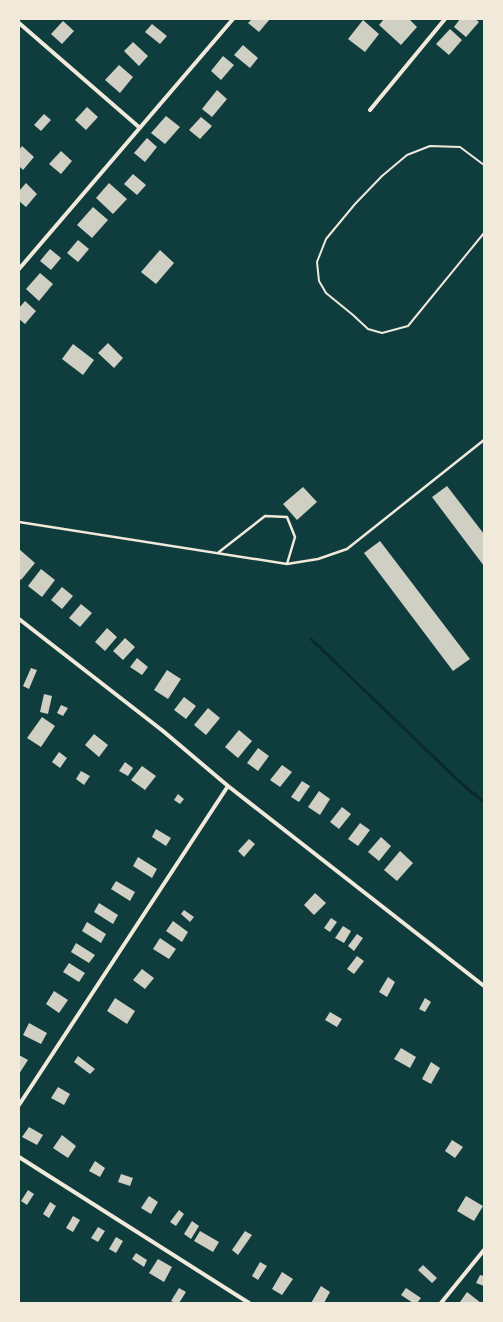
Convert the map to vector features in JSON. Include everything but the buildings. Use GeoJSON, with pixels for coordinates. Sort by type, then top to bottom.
{"type":"FeatureCollection","features":[{"type":"Feature","properties":{"kind":"street"},"geometry":{"type":"LineString","coordinates":[[19,269],[233,19]]}},
{"type":"Feature","properties":{"kind":"street"},"geometry":{"type":"LineString","coordinates":[[370,110],[445,19]]}},
{"type":"Feature","properties":{"kind":"street"},"geometry":{"type":"LineString","coordinates":[[19,23],[140,128]]}},
{"type":"Feature","properties":{"kind":"street"},"geometry":{"type":"LineString","coordinates":[[19,619],[163,730],[228,786],[484,986]]}},
{"type":"Feature","properties":{"kind":"street"},"geometry":{"type":"LineString","coordinates":[[19,1106],[228,786]]}},
{"type":"Feature","properties":{"kind":"street"},"geometry":{"type":"LineString","coordinates":[[19,1157],[249,1303]]}},
{"type":"Feature","properties":{"kind":"street"},"geometry":{"type":"LineString","coordinates":[[441,1303],[484,1250]]}},
{"type":"Feature","properties":{"kind":"lane"},"geometry":{"type":"LineString","coordinates":[[19,522],[219,552],[287,564],[318,559],[347,548],[484,440]]}},
{"type":"Feature","properties":{"kind":"lane"},"geometry":{"type":"LineString","coordinates":[[219,552],[265,516],[287,517],[295,537],[287,564]]}},
{"type":"Feature","properties":{"kind":"path"},"geometry":{"type":"LineString","coordinates":[[484,165],[460,147],[430,146],[407,155],[382,176],[355,204],[326,239],[318,262],[319,281],[326,293],[368,329],[382,332],[408,326],[484,233]]}},
{"type":"Feature","properties":{"kind":"waterway"},"geometry":{"type":"LineString","coordinates":[[311,639],[463,785],[484,802]]}}]}
